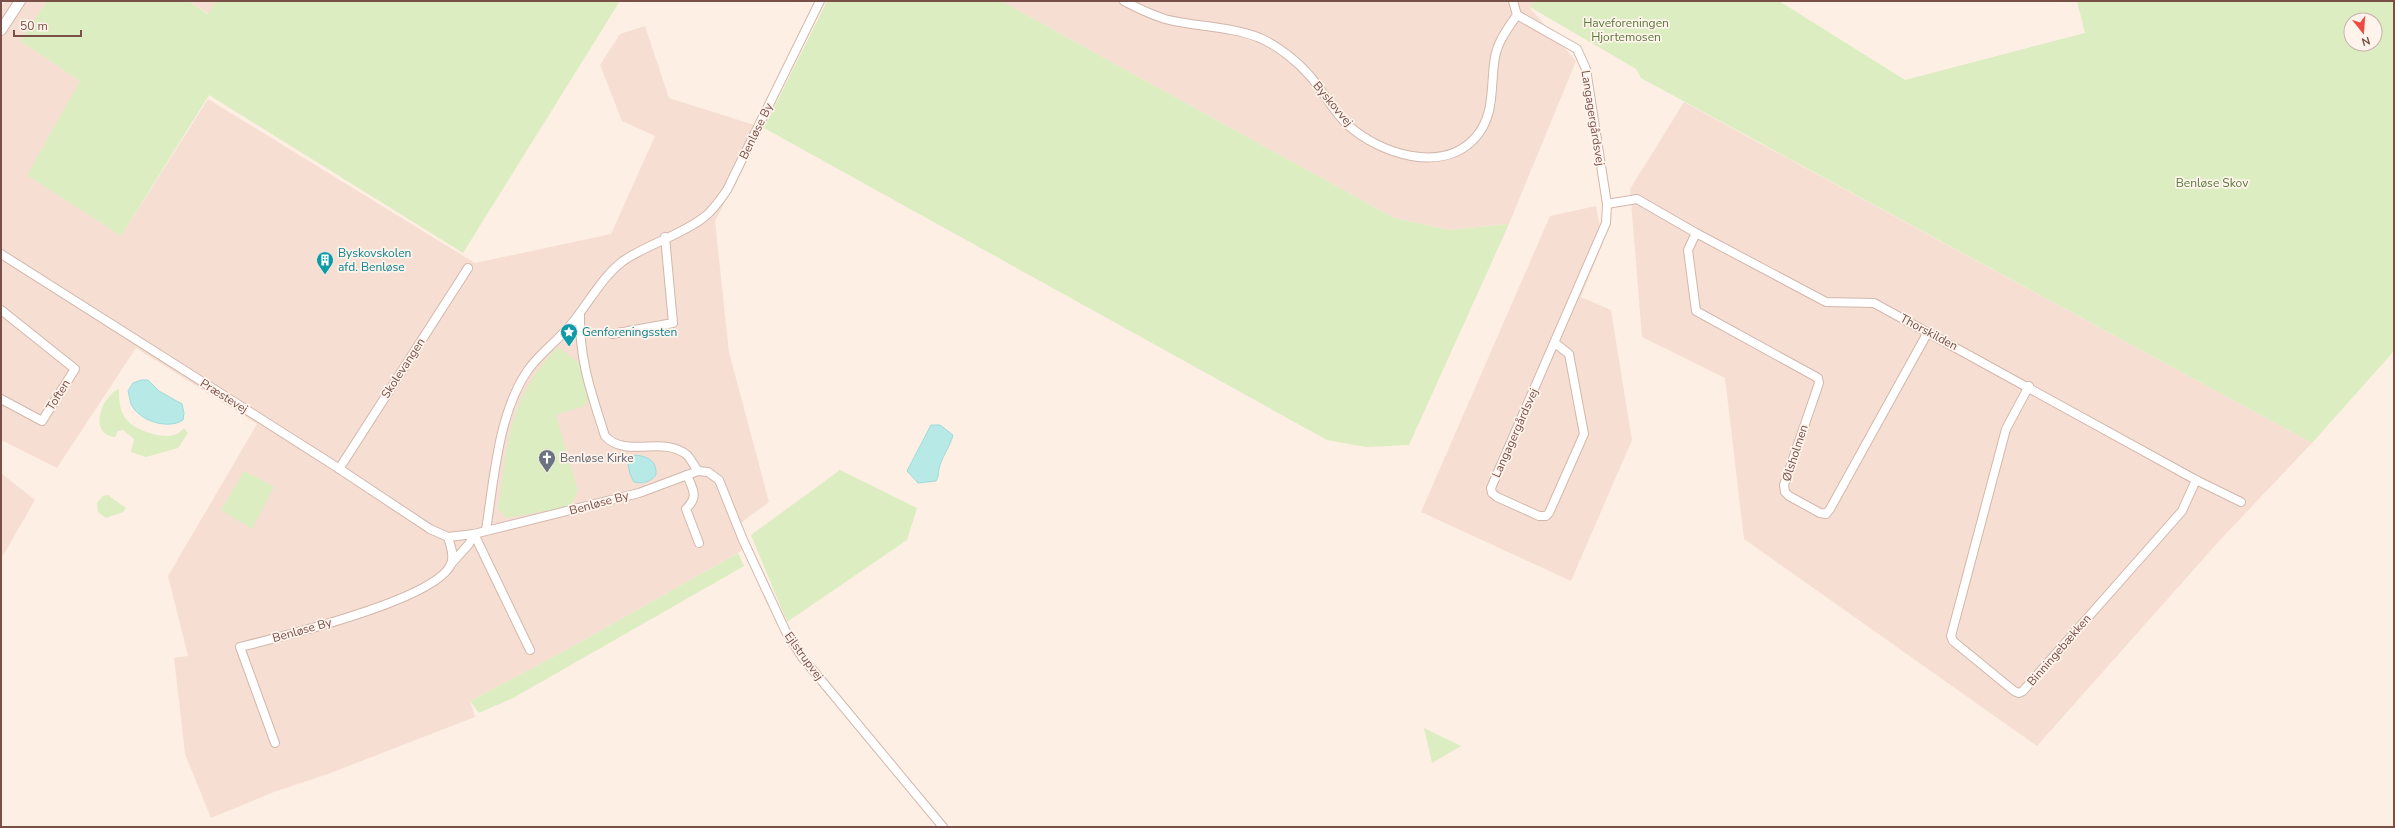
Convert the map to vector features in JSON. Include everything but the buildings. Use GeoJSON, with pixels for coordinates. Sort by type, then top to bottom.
{"type":"FeatureCollection","features":[{"type":"Feature","properties":{"kind":"street"},"geometry":{"type":"LineString","coordinates":[[1,30],[20,1]]}},
{"type":"Feature","properties":{"kind":"street","name":"Benløse By"},"geometry":{"type":"LineString","coordinates":[[486,530],[503,427],[511,404],[526,372],[539,355],[565,333],[606,279],[621,263],[638,251],[703,218],[715,207],[727,190],[820,1]]}},
{"type":"Feature","properties":{"kind":"street","name":"Byskovvej"},"geometry":{"type":"LineString","coordinates":[[1124,1],[1141,10],[1166,19],[1232,30],[1260,39],[1287,55],[1310,76],[1349,126],[1369,140],[1391,150],[1415,156],[1428,157],[1448,155],[1465,147],[1485,124],[1490,108],[1495,57],[1501,38],[1517,15]]}},
{"type":"Feature","properties":{"kind":"street"},"geometry":{"type":"LineString","coordinates":[[1513,1],[1517,15]]}},
{"type":"Feature","properties":{"kind":"street","name":"Langagergårdsvej"},"geometry":{"type":"LineString","coordinates":[[1517,15],[1577,49],[1586,69],[1607,204],[1606,223],[1491,488],[1492,493],[1497,497],[1539,516],[1546,516],[1549,513],[1584,434],[1569,354],[1555,343]]}},
{"type":"Feature","properties":{"kind":"street","name":"Thorskilden"},"geometry":{"type":"LineString","coordinates":[[1607,204],[1637,199],[1696,233],[1826,302],[1874,303],[2029,386],[2196,480],[2241,502]]}},
{"type":"Feature","properties":{"kind":"street","name":"Ølsholmen"},"geometry":{"type":"LineString","coordinates":[[1696,233],[1688,250],[1696,310],[1818,378],[1818,383],[1784,485],[1785,492],[1789,496],[1820,513],[1826,514],[1830,509],[1928,332]]}},
{"type":"Feature","properties":{"kind":"street"},"geometry":{"type":"LineString","coordinates":[[612,334],[673,323],[665,238]]}},
{"type":"Feature","properties":{"kind":"street","name":"Præstevej"},"geometry":{"type":"LineString","coordinates":[[1,254],[339,468],[430,529],[448,537]]}},
{"type":"Feature","properties":{"kind":"street","name":"Skolevangen"},"geometry":{"type":"LineString","coordinates":[[339,468],[468,268]]}},
{"type":"Feature","properties":{"kind":"street"},"geometry":{"type":"LineString","coordinates":[[580,313],[580,338],[583,366],[605,436],[612,443],[623,446],[674,448],[687,456],[698,471]]}},
{"type":"Feature","properties":{"kind":"street","name":"Toften"},"geometry":{"type":"LineString","coordinates":[[1,399],[42,421],[75,369],[2,314]]}},
{"type":"Feature","properties":{"kind":"street"},"geometry":{"type":"LineString","coordinates":[[565,333],[580,338]]}},
{"type":"Feature","properties":{"kind":"street","name":"Binningebækken"},"geometry":{"type":"LineString","coordinates":[[2029,386],[2006,429],[1951,636],[1953,641],[2014,691],[2019,693],[2023,691],[2182,511],[2196,480]]}},
{"type":"Feature","properties":{"kind":"street","name":"Benløse By"},"geometry":{"type":"LineString","coordinates":[[448,537],[474,534],[614,500],[698,471]]}},
{"type":"Feature","properties":{"kind":"street","name":"Ejlstrupvej"},"geometry":{"type":"LineString","coordinates":[[698,471],[708,472],[719,480],[773,607],[802,657],[943,827]]}},
{"type":"Feature","properties":{"kind":"street"},"geometry":{"type":"LineString","coordinates":[[687,475],[695,495],[693,502],[686,510],[699,543]]}},
{"type":"Feature","properties":{"kind":"street"},"geometry":{"type":"LineString","coordinates":[[474,534],[530,650]]}},
{"type":"Feature","properties":{"kind":"street","name":"Benløse By"},"geometry":{"type":"LineString","coordinates":[[275,743],[240,647],[394,602],[427,586],[440,576],[469,544],[474,534]]}},
{"type":"Feature","properties":{"kind":"street"},"geometry":{"type":"LineString","coordinates":[[448,537],[452,553],[451,564]]}},
{"type":"Feature","properties":{"kind":"shaded area"},"geometry":{"type":"Polygon","coordinates":[[[5,1],[47,1],[20,41],[80,81],[121,236],[208,99],[475,263],[611,234],[655,136],[622,121],[600,65],[620,34],[645,26],[669,98],[764,128],[715,221],[729,352],[769,502],[734,528],[743,550],[561,653],[470,701],[475,717],[328,774],[274,792],[211,818],[185,754],[174,658],[188,656],[168,576],[257,424],[136,348],[57,468],[1,440],[1,7],[5,1]]]}},
{"type":"Feature","properties":{"kind":"shaded area"},"geometry":{"type":"Polygon","coordinates":[[[188,1],[216,1],[209,14],[188,1]]]}},
{"type":"Feature","properties":{"kind":"shaded area"},"geometry":{"type":"Polygon","coordinates":[[[1001,1],[1534,1],[1530,8],[1576,61],[1509,224],[1449,230],[1394,218],[1001,1]]]}},
{"type":"Feature","properties":{"kind":"shaded area"},"geometry":{"type":"Polygon","coordinates":[[[1684,102],[2312,443],[2221,539],[2037,746],[1744,539],[1725,378],[1642,337],[1630,189],[1684,102]]]}},
{"type":"Feature","properties":{"kind":"shaded area"},"geometry":{"type":"Polygon","coordinates":[[[1596,206],[1603,242],[1581,297],[1611,310],[1632,440],[1571,581],[1421,512],[1550,216],[1596,206]]]}},
{"type":"Feature","properties":{"kind":"shaded area"},"geometry":{"type":"Polygon","coordinates":[[[1,473],[35,500],[1,559],[1,473]]]}},
{"type":"Feature","properties":{"kind":"green space"},"geometry":{"type":"Polygon","coordinates":[[[47,1],[188,1],[208,14],[216,1],[620,1],[463,253],[209,95],[121,236],[27,175],[80,81],[20,41],[47,1]]]}},
{"type":"Feature","properties":{"kind":"green space"},"geometry":{"type":"Polygon","coordinates":[[[827,1],[1001,1],[1394,218],[1449,230],[1509,224],[1409,445],[1366,447],[1327,440],[764,128],[827,1]]]}},
{"type":"Feature","properties":{"kind":"green space","name":"Benløse Skov"},"geometry":{"type":"Polygon","coordinates":[[[1534,1],[1779,1],[1905,80],[2085,33],[2077,1],[2394,1],[2394,351],[2312,443],[1641,78],[1636,69],[1530,7],[1534,1]]]}},
{"type":"Feature","properties":{"kind":"green space"},"geometry":{"type":"Polygon","coordinates":[[[558,347],[579,363],[588,400],[584,406],[556,415],[578,491],[571,506],[507,518],[498,509],[508,442],[513,422],[529,384],[541,366],[558,347]]]}},
{"type":"Feature","properties":{"kind":"green space"},"geometry":{"type":"Polygon","coordinates":[[[119,389],[120,405],[123,414],[131,424],[145,432],[161,436],[177,434],[184,428],[188,433],[178,448],[146,457],[131,452],[134,439],[123,430],[118,431],[115,437],[107,435],[102,430],[100,415],[103,407],[112,393],[119,389]]]}},
{"type":"Feature","properties":{"kind":"green space"},"geometry":{"type":"Polygon","coordinates":[[[840,470],[917,508],[907,540],[787,622],[751,535],[840,470]]]}},
{"type":"Feature","properties":{"kind":"green space"},"geometry":{"type":"Polygon","coordinates":[[[244,471],[274,487],[252,529],[221,510],[244,471]]]}},
{"type":"Feature","properties":{"kind":"green space"},"geometry":{"type":"Polygon","coordinates":[[[108,495],[126,508],[123,512],[106,518],[98,512],[97,503],[103,496],[108,495]]]}},
{"type":"Feature","properties":{"kind":"green space"},"geometry":{"type":"Polygon","coordinates":[[[738,553],[744,566],[513,698],[479,713],[470,701],[561,653],[738,553]]]}},
{"type":"Feature","properties":{"kind":"green space"},"geometry":{"type":"Polygon","coordinates":[[[1424,728],[1461,746],[1432,763],[1424,728]]]}},
{"type":"Feature","properties":{"kind":"water"},"geometry":{"type":"Polygon","coordinates":[[[141,380],[148,380],[159,391],[182,404],[184,413],[183,420],[177,423],[162,424],[140,415],[131,404],[128,391],[133,383],[141,380]]]}},
{"type":"Feature","properties":{"kind":"water"},"geometry":{"type":"Polygon","coordinates":[[[931,425],[940,425],[953,435],[940,465],[936,481],[918,483],[907,471],[931,425]]]}},
{"type":"Feature","properties":{"kind":"water"},"geometry":{"type":"Polygon","coordinates":[[[636,455],[645,457],[654,463],[656,475],[649,481],[643,483],[634,482],[630,474],[627,459],[636,455]]]}},
{"type":"Feature","properties":{"kind":"place","name":"Byskovskolen afd. Benløse"},"geometry":{"type":"Point","coordinates":[325,275]}},
{"type":"Feature","properties":{"kind":"place","name":"Genforeningssten"},"geometry":{"type":"Point","coordinates":[569,347]}},
{"type":"Feature","properties":{"kind":"place","name":"Benløse Kirke"},"geometry":{"type":"Point","coordinates":[547,473]}},
{"type":"Feature","properties":{"kind":"park label","name":"Haveforeningen Hjortemosen"},"geometry":{"type":"Point","coordinates":[1626,30]}}]}
